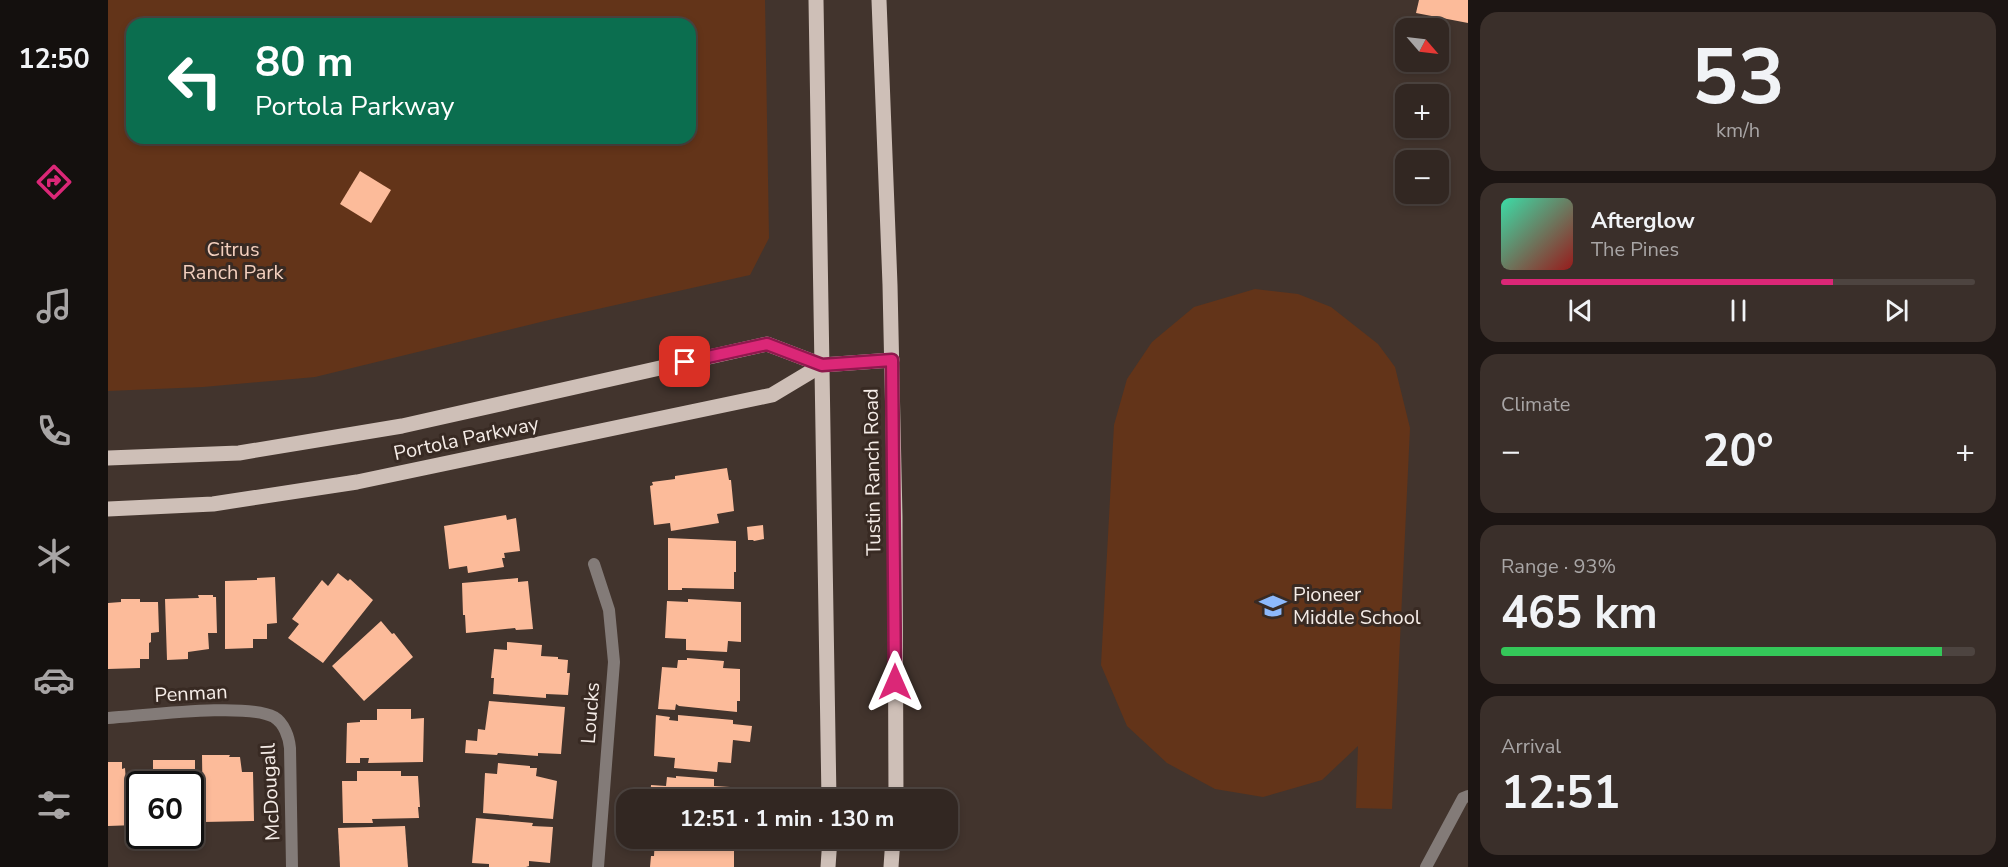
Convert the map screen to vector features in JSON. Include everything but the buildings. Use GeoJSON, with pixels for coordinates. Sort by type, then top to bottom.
{"type":"FeatureCollection","features":[{"type":"Feature","properties":{"kind":"main road"},"geometry":{"type":"LineString","coordinates":[[816,0],[829,789]]}},
{"type":"Feature","properties":{"kind":"main road","name":"Tustin Ranch Road"},"geometry":{"type":"LineString","coordinates":[[879,0],[892,360],[896,789]]}},
{"type":"Feature","properties":{"kind":"main road","name":"Portola Parkway"},"geometry":{"type":"LineString","coordinates":[[108,458],[239,453],[402,426],[767,344],[822,365],[892,360]]}},
{"type":"Feature","properties":{"kind":"main road","name":"Portola Parkway"},"geometry":{"type":"LineString","coordinates":[[108,509],[213,504],[357,482],[772,395],[822,365]]}},
{"type":"Feature","properties":{"kind":"main road"},"geometry":{"type":"LineString","coordinates":[[828,867],[829,849]]}},
{"type":"Feature","properties":{"kind":"main road"},"geometry":{"type":"LineString","coordinates":[[891,867],[892,849]]}},
{"type":"Feature","properties":{"kind":"street","name":"Loucks"},"geometry":{"type":"LineString","coordinates":[[594,564],[609,610],[614,662],[598,867]]}},
{"type":"Feature","properties":{"kind":"street","name":"Penman"},"geometry":{"type":"LineString","coordinates":[[108,718],[237,710],[263,713],[276,718]]}},
{"type":"Feature","properties":{"kind":"street","name":"McDougall"},"geometry":{"type":"LineString","coordinates":[[276,718],[289,736],[292,867]]}},
{"type":"Feature","properties":{"kind":"street"},"geometry":{"type":"LineString","coordinates":[[1426,867],[1463,798],[1468,796]]}},
{"type":"Feature","properties":{"kind":"green space","name":"Citrus Ranch Park"},"geometry":{"type":"Polygon","coordinates":[[[108,0],[765,0],[769,238],[750,275],[553,319],[315,377],[203,387],[108,391],[108,0]]]}},
{"type":"Feature","properties":{"kind":"green space"},"geometry":{"type":"Polygon","coordinates":[[[1255,289],[1298,294],[1331,307],[1378,344],[1395,367],[1410,428],[1392,809],[1356,808],[1358,746],[1322,780],[1263,797],[1215,789],[1167,763],[1127,726],[1101,665],[1114,425],[1127,379],[1152,342],[1194,307],[1255,289]]]}},
{"type":"Feature","properties":{"kind":"place","name":"Pioneer Middle School"},"geometry":{"type":"Point","coordinates":[1273,606]}},
{"type":"Feature","properties":{"kind":"route"},"geometry":{"type":"LineString","coordinates":[[685,362],[767,344],[822,365],[892,360],[895,682]]}}]}
